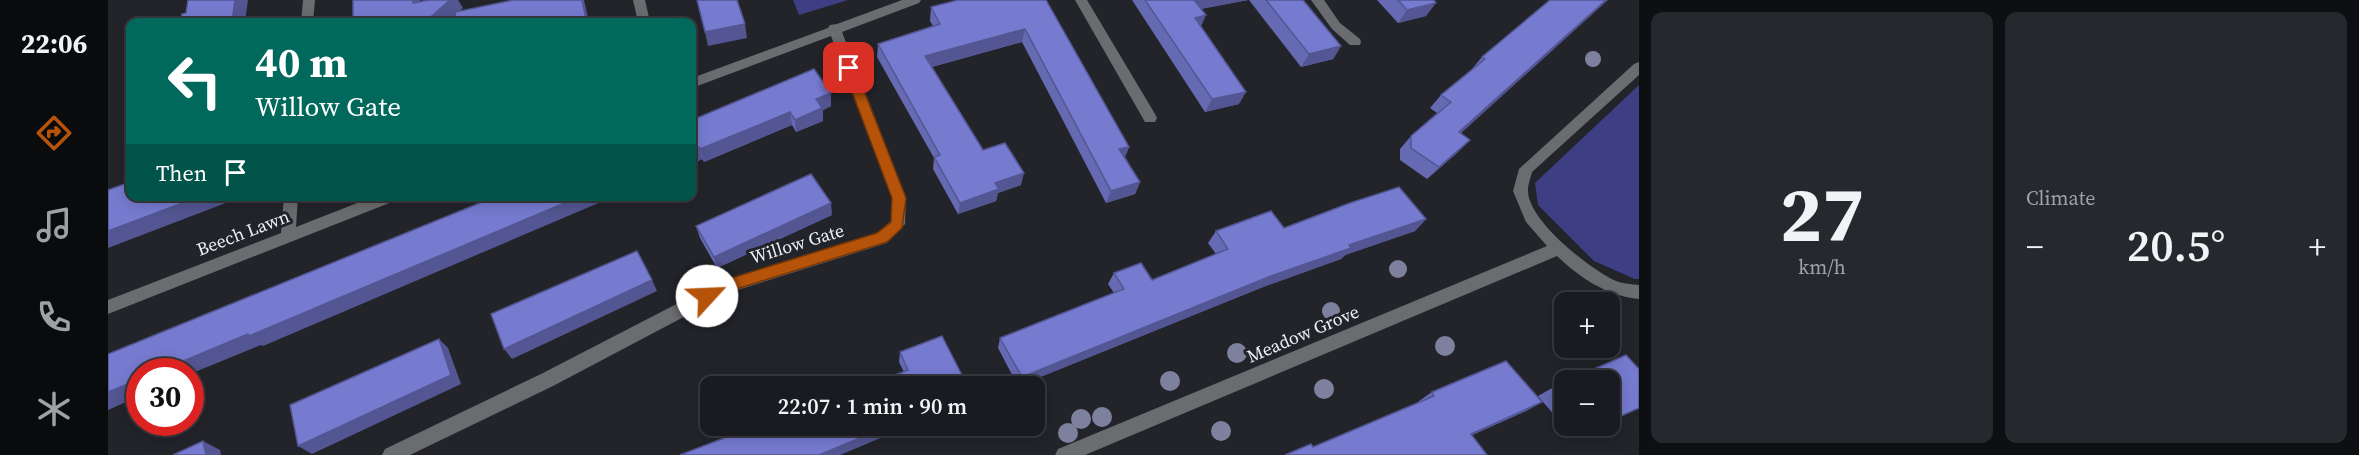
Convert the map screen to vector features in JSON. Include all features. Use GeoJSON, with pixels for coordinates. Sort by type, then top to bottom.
{"type":"FeatureCollection","features":[{"type":"Feature","properties":{"kind":"street"},"geometry":{"type":"LineString","coordinates":[[307,18],[309,0]]}},
{"type":"Feature","properties":{"kind":"street"},"geometry":{"type":"LineString","coordinates":[[639,0],[643,18]]}},
{"type":"Feature","properties":{"kind":"street"},"geometry":{"type":"LineString","coordinates":[[696,81],[834,28],[915,0]]}},
{"type":"Feature","properties":{"kind":"street"},"geometry":{"type":"LineString","coordinates":[[1081,0],[1150,118]]}},
{"type":"Feature","properties":{"kind":"street"},"geometry":{"type":"LineString","coordinates":[[1317,0],[1336,26],[1355,42]]}},
{"type":"Feature","properties":{"kind":"street","name":"Willow Gate"},"geometry":{"type":"LineString","coordinates":[[391,455],[547,380],[727,286],[882,238],[898,224],[899,198],[834,28]]}},
{"type":"Feature","properties":{"kind":"street"},"geometry":{"type":"LineString","coordinates":[[1639,68],[1526,170],[1520,191],[1532,219],[1557,249],[1588,273],[1627,293],[1639,292]]}},
{"type":"Feature","properties":{"kind":"street"},"geometry":{"type":"LineString","coordinates":[[288,236],[291,201]]}},
{"type":"Feature","properties":{"kind":"street","name":"Beech Lawn"},"geometry":{"type":"LineString","coordinates":[[108,307],[379,201]]}},
{"type":"Feature","properties":{"kind":"street","name":"Meadow Grove"},"geometry":{"type":"LineString","coordinates":[[1064,455],[1557,249]]}},
{"type":"Feature","properties":{"kind":"shaded area"},"geometry":{"type":"Polygon","coordinates":[[[793,0],[848,0],[799,15],[793,0]]]}},
{"type":"Feature","properties":{"kind":"shaded area"},"geometry":{"type":"Polygon","coordinates":[[[1639,85],[1639,279],[1635,279],[1594,261],[1538,205],[1535,183],[1639,85]]]}},
{"type":"Feature","properties":{"kind":"building"},"geometry":{"type":"Polygon","coordinates":[[[188,0],[235,0],[233,18],[181,18],[182,14],[186,13],[188,0]]]}},
{"type":"Feature","properties":{"kind":"building"},"geometry":{"type":"Polygon","coordinates":[[[353,0],[413,0],[413,3],[450,0],[430,18],[353,18],[353,0]]]}},
{"type":"Feature","properties":{"kind":"building"},"geometry":{"type":"Polygon","coordinates":[[[514,0],[582,0],[586,18],[456,18],[455,12],[514,0]]]}},
{"type":"Feature","properties":{"kind":"building"},"geometry":{"type":"Polygon","coordinates":[[[697,0],[737,0],[745,24],[705,32],[697,0]]]}},
{"type":"Feature","properties":{"kind":"building"},"geometry":{"type":"Polygon","coordinates":[[[958,0],[1046,0],[1129,147],[1119,149],[1140,182],[1111,191],[1025,29],[925,56],[983,150],[1005,143],[1024,173],[995,183],[999,189],[960,203],[934,157],[940,155],[878,44],[940,24],[931,7],[958,0]]]}},
{"type":"Feature","properties":{"kind":"building"},"geometry":{"type":"Polygon","coordinates":[[[1145,0],[1194,0],[1206,15],[1195,18],[1246,92],[1212,99],[1145,0]]]}},
{"type":"Feature","properties":{"kind":"building"},"geometry":{"type":"Polygon","coordinates":[[[1266,0],[1303,0],[1341,46],[1309,54],[1266,0]]]}},
{"type":"Feature","properties":{"kind":"building"},"geometry":{"type":"Polygon","coordinates":[[[1398,0],[1434,0],[1436,3],[1407,10],[1398,0]]]}},
{"type":"Feature","properties":{"kind":"building"},"geometry":{"type":"Polygon","coordinates":[[[1550,0],[1606,0],[1459,132],[1470,140],[1439,167],[1411,148],[1411,136],[1451,102],[1441,95],[1550,0]]]}},
{"type":"Feature","properties":{"kind":"building"},"geometry":{"type":"Polygon","coordinates":[[[814,69],[831,93],[816,99],[822,108],[795,120],[790,112],[700,149],[696,148],[696,118],[814,69]]]}},
{"type":"Feature","properties":{"kind":"building"},"geometry":{"type":"Polygon","coordinates":[[[811,174],[831,203],[714,257],[696,226],[811,174]]]}},
{"type":"Feature","properties":{"kind":"building"},"geometry":{"type":"Polygon","coordinates":[[[126,183],[126,201],[188,201],[108,231],[108,190],[126,183]]]}},
{"type":"Feature","properties":{"kind":"building"},"geometry":{"type":"Polygon","coordinates":[[[1399,187],[1426,219],[1349,245],[1351,248],[1271,276],[1024,376],[1021,376],[1000,338],[1124,289],[1114,273],[1141,263],[1152,280],[1228,249],[1216,231],[1271,211],[1284,228],[1399,187]]]}},
{"type":"Feature","properties":{"kind":"building"},"geometry":{"type":"Polygon","coordinates":[[[485,201],[569,201],[249,336],[248,334],[191,358],[126,358],[126,385],[108,392],[108,354],[485,201]]]}},
{"type":"Feature","properties":{"kind":"building"},"geometry":{"type":"Polygon","coordinates":[[[637,251],[652,280],[504,349],[491,314],[637,251]]]}},
{"type":"Feature","properties":{"kind":"building"},"geometry":{"type":"Polygon","coordinates":[[[942,336],[962,376],[893,376],[908,370],[900,352],[942,336]]]}},
{"type":"Feature","properties":{"kind":"building"},"geometry":{"type":"Polygon","coordinates":[[[439,339],[451,375],[298,446],[290,405],[439,339]]]}},
{"type":"Feature","properties":{"kind":"building"},"geometry":{"type":"Polygon","coordinates":[[[1626,355],[1639,369],[1639,408],[1620,417],[1620,370],[1592,370],[1626,355]]]}},
{"type":"Feature","properties":{"kind":"building"},"geometry":{"type":"Polygon","coordinates":[[[1506,361],[1542,402],[1471,434],[1487,455],[1285,455],[1311,444],[1313,447],[1434,396],[1432,392],[1506,361]]]}},
{"type":"Feature","properties":{"kind":"building"},"geometry":{"type":"Polygon","coordinates":[[[729,436],[865,436],[819,455],[680,455],[729,436]]]}},
{"type":"Feature","properties":{"kind":"building"},"geometry":{"type":"Polygon","coordinates":[[[203,441],[206,455],[173,455],[203,441]]]}},
{"type":"Feature","properties":{"kind":"route"},"geometry":{"type":"LineString","coordinates":[[707,296],[727,286],[882,238],[898,224],[899,198],[849,68]]}}]}
